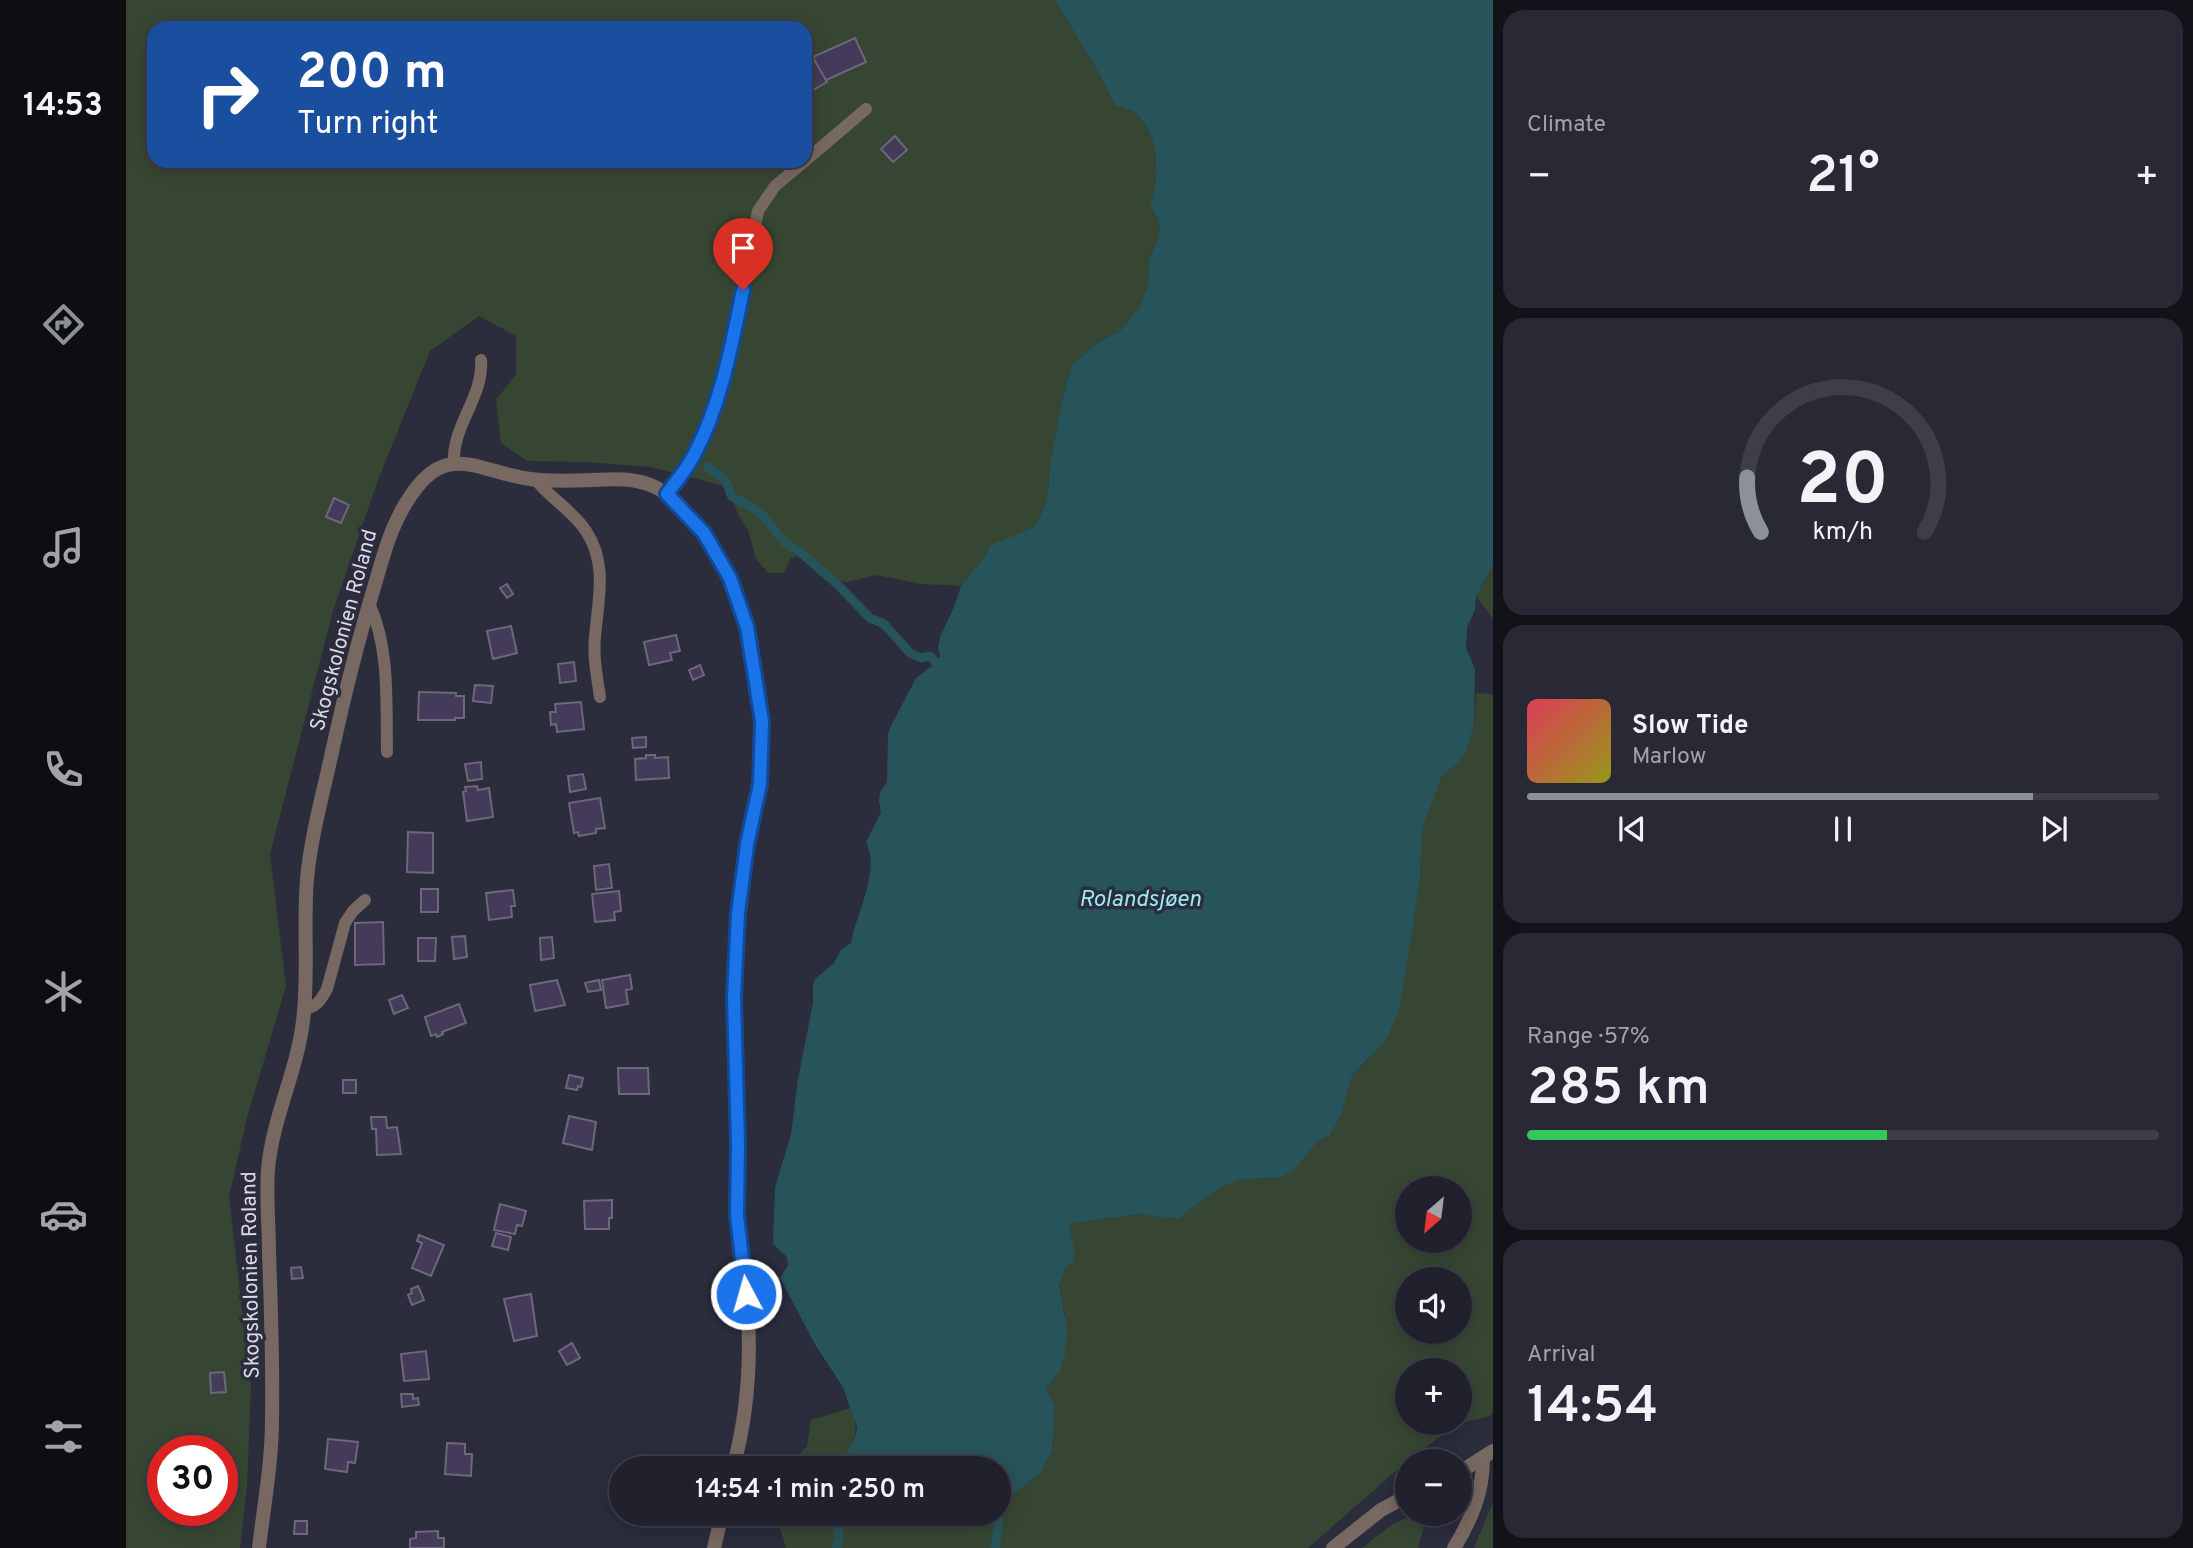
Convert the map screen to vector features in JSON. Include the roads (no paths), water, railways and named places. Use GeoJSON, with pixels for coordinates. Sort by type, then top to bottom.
{"type":"FeatureCollection","features":[{"type":"Feature","properties":{"kind":"street"},"geometry":{"type":"LineString","coordinates":[[454,462],[470,464],[515,478],[536,480],[572,481],[616,477],[644,482],[667,494],[704,533],[730,578],[747,627],[762,721],[760,784],[747,845],[735,945],[737,1215],[748,1317],[749,1376],[743,1434],[737,1456]]}},
{"type":"Feature","properties":{"kind":"street","name":"Skogskolonien Roland"},"geometry":{"type":"LineString","coordinates":[[259,1548],[269,1473],[272,1422],[268,1169],[276,1126],[301,1035],[306,901],[312,844],[352,660],[390,535],[407,500],[427,475],[454,462]]}},
{"type":"Feature","properties":{"kind":"street"},"geometry":{"type":"LineString","coordinates":[[1472,1465],[1488,1455]]}},
{"type":"Feature","properties":{"kind":"street"},"geometry":{"type":"LineString","coordinates":[[1454,1548],[1474,1511],[1488,1455]]}},
{"type":"Feature","properties":{"kind":"street"},"geometry":{"type":"LineString","coordinates":[[1334,1548],[1381,1510],[1395,1502]]}},
{"type":"Feature","properties":{"kind":"street"},"geometry":{"type":"LineString","coordinates":[[714,1548],[719,1526]]}},
{"type":"Feature","properties":{"kind":"lane"},"geometry":{"type":"LineString","coordinates":[[812,155],[866,109]]}},
{"type":"Feature","properties":{"kind":"lane"},"geometry":{"type":"LineString","coordinates":[[667,494],[695,454],[714,405],[732,340],[758,211],[775,186],[797,168]]}},
{"type":"Feature","properties":{"kind":"lane"},"geometry":{"type":"LineString","coordinates":[[454,462],[455,444],[481,377],[481,360]]}},
{"type":"Feature","properties":{"kind":"lane"},"geometry":{"type":"LineString","coordinates":[[536,480],[580,523],[597,555],[600,598],[594,653],[600,697]]}},
{"type":"Feature","properties":{"kind":"lane"},"geometry":{"type":"LineString","coordinates":[[369,603],[380,629],[387,752]]}},
{"type":"Feature","properties":{"kind":"lane"},"geometry":{"type":"LineString","coordinates":[[304,1009],[312,1007],[322,999],[345,923],[365,900]]}},
{"type":"Feature","properties":{"kind":"water","name":"Rolandsjøen"},"geometry":{"type":"Polygon","coordinates":[[[1055,0],[1493,0],[1493,566],[1476,596],[1475,610],[1467,627],[1466,648],[1475,669],[1474,724],[1465,754],[1441,777],[1422,829],[1420,880],[1399,1012],[1385,1041],[1352,1076],[1341,1116],[1329,1136],[1317,1142],[1294,1170],[1282,1177],[1239,1180],[1220,1188],[1179,1218],[1166,1219],[1140,1214],[1072,1223],[1069,1228],[1075,1251],[1073,1261],[1065,1270],[1059,1285],[1067,1327],[1065,1355],[1060,1371],[1046,1388],[1055,1407],[1052,1450],[1041,1473],[1011,1496],[1011,1456],[846,1456],[857,1427],[843,1387],[816,1346],[780,1278],[788,1265],[787,1257],[773,1244],[775,1187],[791,1135],[798,1079],[813,1003],[813,985],[815,979],[834,963],[841,950],[851,943],[866,892],[871,866],[866,842],[881,812],[880,792],[887,782],[888,733],[916,678],[937,662],[940,656],[940,637],[961,586],[991,545],[1032,528],[1040,517],[1048,494],[1050,463],[1072,365],[1096,344],[1121,330],[1139,308],[1149,282],[1149,261],[1160,230],[1158,219],[1150,205],[1155,182],[1156,156],[1143,121],[1135,113],[1115,105],[1055,0]]]}},
{"type":"Feature","properties":{"kind":"waterway"},"geometry":{"type":"LineString","coordinates":[[708,467],[726,481],[732,497],[754,508],[783,541],[837,584],[870,618],[884,624],[910,653],[921,658],[930,656],[936,663]]}},
{"type":"Feature","properties":{"kind":"waterway"},"geometry":{"type":"LineString","coordinates":[[836,1548],[839,1537],[838,1526]]}},
{"type":"Feature","properties":{"kind":"waterway"},"geometry":{"type":"LineString","coordinates":[[995,1548],[998,1526]]}}]}
